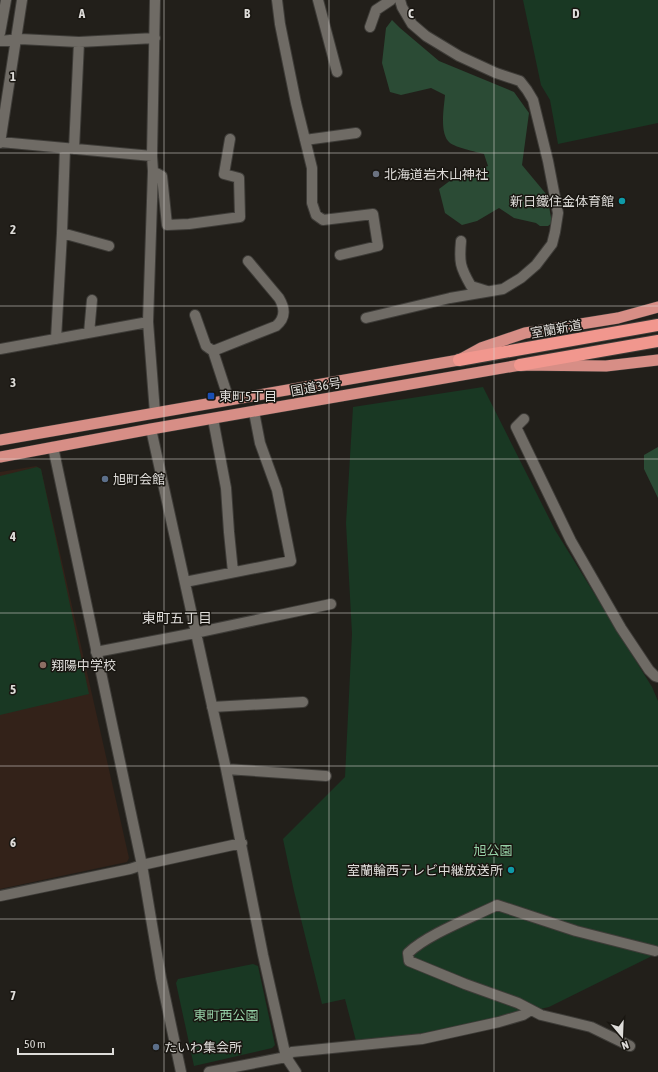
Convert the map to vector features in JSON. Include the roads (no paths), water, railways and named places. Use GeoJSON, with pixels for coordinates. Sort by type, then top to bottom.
{"type":"FeatureCollection","features":[{"type":"Feature","properties":{"kind":"highway","name":"国道36号"},"geometry":{"type":"LineString","coordinates":[[0,440],[459,360],[481,348],[525,332],[618,318],[658,307]]}},
{"type":"Feature","properties":{"kind":"highway","name":"室蘭新道"},"geometry":{"type":"LineString","coordinates":[[459,360],[658,325]]}},
{"type":"Feature","properties":{"kind":"highway"},"geometry":{"type":"LineString","coordinates":[[520,366],[658,341]]}},
{"type":"Feature","properties":{"kind":"highway","name":"国道36号"},"geometry":{"type":"LineString","coordinates":[[0,457],[151,429],[520,366],[606,366],[658,360]]}},
{"type":"Feature","properties":{"kind":"street"},"geometry":{"type":"LineString","coordinates":[[0,33],[6,0]]}},
{"type":"Feature","properties":{"kind":"street"},"geometry":{"type":"LineString","coordinates":[[22,0],[0,142],[152,156]]}},
{"type":"Feature","properties":{"kind":"street"},"geometry":{"type":"LineString","coordinates":[[155,0],[152,156],[154,171],[148,322],[155,413]]}},
{"type":"Feature","properties":{"kind":"street"},"geometry":{"type":"LineString","coordinates":[[277,0],[286,53],[312,168],[312,203],[316,215],[323,220],[373,214],[378,246],[340,255]]}},
{"type":"Feature","properties":{"kind":"street"},"geometry":{"type":"LineString","coordinates":[[318,0],[337,72]]}},
{"type":"Feature","properties":{"kind":"street"},"geometry":{"type":"LineString","coordinates":[[370,27],[376,10],[391,0]]}},
{"type":"Feature","properties":{"kind":"street"},"geometry":{"type":"LineString","coordinates":[[366,318],[450,298],[503,289],[526,274],[536,265],[552,244],[558,213],[548,161],[533,100],[527,90],[520,81],[496,73],[459,56],[426,36],[412,24],[402,7],[400,0]]}},
{"type":"Feature","properties":{"kind":"street"},"geometry":{"type":"LineString","coordinates":[[0,41],[16,39],[79,42],[155,38]]}},
{"type":"Feature","properties":{"kind":"street"},"geometry":{"type":"LineString","coordinates":[[56,339],[62,233],[79,42]]}},
{"type":"Feature","properties":{"kind":"street"},"geometry":{"type":"LineString","coordinates":[[305,140],[356,134]]}},
{"type":"Feature","properties":{"kind":"street"},"geometry":{"type":"LineString","coordinates":[[154,171],[162,176],[167,225],[189,224],[240,217],[239,178],[224,174],[230,139]]}},
{"type":"Feature","properties":{"kind":"street"},"geometry":{"type":"LineString","coordinates":[[62,233],[108,246]]}},
{"type":"Feature","properties":{"kind":"street"},"geometry":{"type":"LineString","coordinates":[[461,241],[460,264],[464,274],[471,286],[489,292]]}},
{"type":"Feature","properties":{"kind":"street"},"geometry":{"type":"LineString","coordinates":[[213,352],[276,326],[283,318],[283,304],[248,261]]}},
{"type":"Feature","properties":{"kind":"street"},"geometry":{"type":"LineString","coordinates":[[89,333],[92,300]]}},
{"type":"Feature","properties":{"kind":"street"},"geometry":{"type":"LineString","coordinates":[[195,315],[206,346],[213,352],[229,400]]}},
{"type":"Feature","properties":{"kind":"street"},"geometry":{"type":"LineString","coordinates":[[0,349],[148,322]]}},
{"type":"Feature","properties":{"kind":"street"},"geometry":{"type":"LineString","coordinates":[[185,582],[291,561],[277,490],[260,443],[254,412]]}},
{"type":"Feature","properties":{"kind":"street"},"geometry":{"type":"LineString","coordinates":[[213,419],[226,488],[233,572]]}},
{"type":"Feature","properties":{"kind":"street"},"geometry":{"type":"LineString","coordinates":[[524,419],[516,427],[571,541],[621,628],[649,670],[658,677]]}},
{"type":"Feature","properties":{"kind":"street"},"geometry":{"type":"LineString","coordinates":[[151,429],[242,842],[263,956],[286,1057],[296,1072]]}},
{"type":"Feature","properties":{"kind":"street"},"geometry":{"type":"LineString","coordinates":[[53,448],[142,865],[161,978],[181,1072]]}},
{"type":"Feature","properties":{"kind":"street"},"geometry":{"type":"LineString","coordinates":[[96,652],[195,634],[330,604]]}},
{"type":"Feature","properties":{"kind":"street"},"geometry":{"type":"LineString","coordinates":[[212,707],[303,702]]}},
{"type":"Feature","properties":{"kind":"street"},"geometry":{"type":"LineString","coordinates":[[226,769],[326,776]]}},
{"type":"Feature","properties":{"kind":"street"},"geometry":{"type":"LineString","coordinates":[[0,896],[130,870],[142,865],[242,842]]}},
{"type":"Feature","properties":{"kind":"street"},"geometry":{"type":"LineString","coordinates":[[630,1046],[591,1027],[540,1015],[518,1003],[465,984],[409,961],[408,954],[413,949],[439,933],[497,905],[576,931],[655,951]]}},
{"type":"Feature","properties":{"kind":"street"},"geometry":{"type":"LineString","coordinates":[[209,1072],[286,1057],[292,1052],[422,1039],[499,1022],[523,1015],[531,1010]]}},
{"type":"Feature","properties":{"kind":"place","name":"北海道岩木山神社"},"geometry":{"type":"Point","coordinates":[376,174]}},
{"type":"Feature","properties":{"kind":"place","name":"新日鐵住金体育館"},"geometry":{"type":"Point","coordinates":[622,201]}},
{"type":"Feature","properties":{"kind":"place","name":"東町5丁目"},"geometry":{"type":"Point","coordinates":[211,396]}},
{"type":"Feature","properties":{"kind":"place","name":"旭町会館"},"geometry":{"type":"Point","coordinates":[105,479]}},
{"type":"Feature","properties":{"kind":"place","name":"翔陽中学校"},"geometry":{"type":"Point","coordinates":[43,665]}},
{"type":"Feature","properties":{"kind":"place","name":"室蘭輪西テレビ中継放送所"},"geometry":{"type":"Point","coordinates":[511,870]}},
{"type":"Feature","properties":{"kind":"place","name":"たいわ集会所"},"geometry":{"type":"Point","coordinates":[156,1047]}},
{"type":"Feature","properties":{"kind":"district","name":"東町五丁目"},"geometry":{"type":"Point","coordinates":[177,618]}},
{"type":"Feature","properties":{"kind":"park label","name":"旭公園"},"geometry":{"type":"Point","coordinates":[493,850]}},
{"type":"Feature","properties":{"kind":"park label","name":"東町西公園"},"geometry":{"type":"Point","coordinates":[226,1015]}}]}
